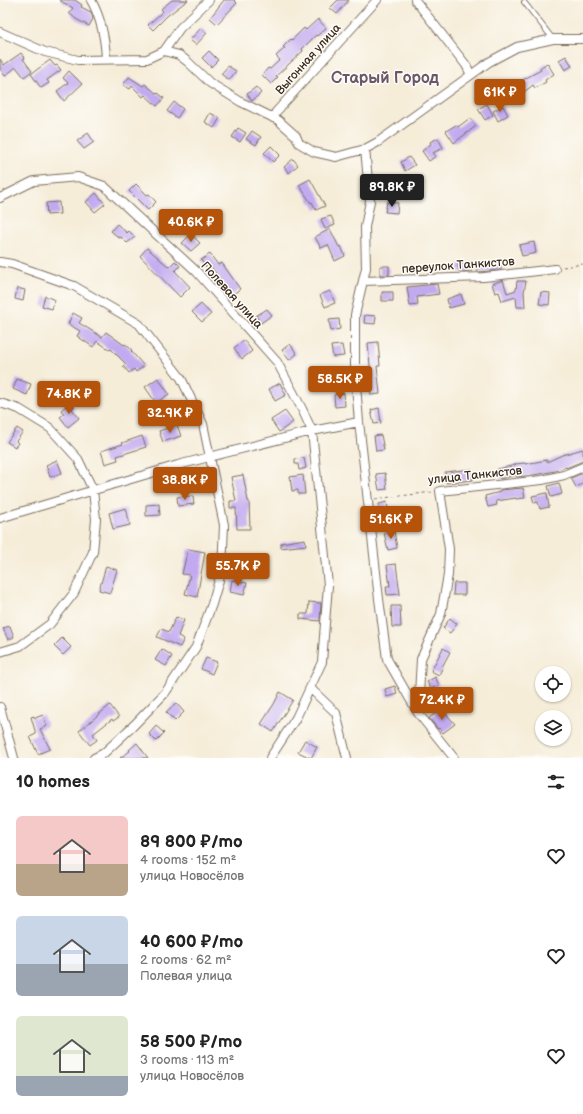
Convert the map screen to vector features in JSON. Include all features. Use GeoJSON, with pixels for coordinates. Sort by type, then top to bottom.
{"type":"FeatureCollection","features":[{"type":"Feature","properties":{"kind":"street"},"geometry":{"type":"LineString","coordinates":[[91,0],[98,13],[106,58]]}},
{"type":"Feature","properties":{"kind":"street"},"geometry":{"type":"LineString","coordinates":[[0,32],[45,52],[78,60],[106,58],[147,59],[164,51],[180,28],[209,0]]}},
{"type":"Feature","properties":{"kind":"street","name":"Выгонная улица"},"geometry":{"type":"LineString","coordinates":[[273,118],[276,112],[377,0]]}},
{"type":"Feature","properties":{"kind":"street"},"geometry":{"type":"LineString","coordinates":[[415,0],[466,65],[471,75]]}},
{"type":"Feature","properties":{"kind":"street"},"geometry":{"type":"LineString","coordinates":[[164,51],[179,55],[210,83],[241,102],[283,124],[296,136],[299,143],[314,152],[336,157],[365,150],[489,62],[517,46],[553,39],[583,39]]}},
{"type":"Feature","properties":{"kind":"street"},"geometry":{"type":"LineString","coordinates":[[365,150],[370,201],[365,227],[366,268],[355,314],[355,373],[359,422],[387,659],[418,713],[454,758]]}},
{"type":"Feature","properties":{"kind":"street","name":"Полевая улица"},"geometry":{"type":"LineString","coordinates":[[0,198],[34,181],[78,177],[104,186],[196,271],[277,362],[302,409],[312,431],[328,585],[322,662],[296,718],[270,758]]}},
{"type":"Feature","properties":{"kind":"street"},"geometry":{"type":"LineString","coordinates":[[0,262],[12,264],[74,286],[139,324],[181,378],[203,424],[224,525],[222,570],[212,604],[196,647],[165,693],[104,753],[94,758]]}},
{"type":"Feature","properties":{"kind":"street","name":"переулок Танкистов"},"geometry":{"type":"LineString","coordinates":[[363,281],[484,277],[554,268]]}},
{"type":"Feature","properties":{"kind":"street"},"geometry":{"type":"LineString","coordinates":[[0,403],[18,409],[50,428],[78,459],[93,490],[96,519],[93,552],[74,593],[50,624],[20,646],[0,652]]}},
{"type":"Feature","properties":{"kind":"street"},"geometry":{"type":"LineString","coordinates":[[0,518],[210,457],[312,431],[359,422]]}},
{"type":"Feature","properties":{"kind":"street","name":"улица Танкистов"},"geometry":{"type":"LineString","coordinates":[[440,491],[542,480],[564,475],[583,467]]}},
{"type":"Feature","properties":{"kind":"street"},"geometry":{"type":"LineString","coordinates":[[418,713],[421,659],[441,614],[448,575],[449,549],[440,491]]}},
{"type":"Feature","properties":{"kind":"street"},"geometry":{"type":"LineString","coordinates":[[310,688],[336,713],[347,758]]}},
{"type":"Feature","properties":{"kind":"street"},"geometry":{"type":"LineString","coordinates":[[0,707],[14,758]]}},
{"type":"Feature","properties":{"kind":"lane"},"geometry":{"type":"LineString","coordinates":[[524,2],[553,39]]}},
{"type":"Feature","properties":{"kind":"path"},"geometry":{"type":"LineString","coordinates":[[554,268],[583,264]]}},
{"type":"Feature","properties":{"kind":"path","name":"улица Танкистов"},"geometry":{"type":"LineString","coordinates":[[368,500],[440,491]]}},
{"type":"Feature","properties":{"kind":"building"},"geometry":{"type":"Polygon","coordinates":[[[59,0],[75,0],[82,5],[81,7],[91,12],[93,19],[89,26],[76,19],[69,13],[73,8],[59,0]]]}},
{"type":"Feature","properties":{"kind":"building"},"geometry":{"type":"Polygon","coordinates":[[[172,0],[188,0],[167,16],[153,30],[148,25],[163,11],[161,9],[172,0]]]}},
{"type":"Feature","properties":{"kind":"building"},"geometry":{"type":"Polygon","coordinates":[[[224,0],[234,0],[237,3],[217,24],[210,18],[224,0]]]}},
{"type":"Feature","properties":{"kind":"building"},"geometry":{"type":"Polygon","coordinates":[[[338,0],[349,0],[337,14],[330,8],[338,0]]]}},
{"type":"Feature","properties":{"kind":"building"},"geometry":{"type":"Polygon","coordinates":[[[318,19],[326,28],[317,36],[316,35],[302,49],[303,51],[276,76],[278,77],[271,84],[262,75],[268,68],[270,69],[280,60],[276,56],[285,48],[283,47],[291,39],[292,40],[304,28],[306,30],[318,19]]]}},
{"type":"Feature","properties":{"kind":"building"},"geometry":{"type":"Polygon","coordinates":[[[201,28],[207,33],[196,45],[190,40],[201,28]]]}},
{"type":"Feature","properties":{"kind":"building"},"geometry":{"type":"Polygon","coordinates":[[[209,51],[218,60],[211,67],[202,58],[209,51]]]}},
{"type":"Feature","properties":{"kind":"building"},"geometry":{"type":"Polygon","coordinates":[[[21,53],[25,58],[23,59],[32,71],[24,77],[16,67],[5,76],[0,69],[0,59],[4,65],[21,53]]]}},
{"type":"Feature","properties":{"kind":"building"},"geometry":{"type":"Polygon","coordinates":[[[566,56],[572,66],[565,70],[559,60],[566,56]]]}},
{"type":"Feature","properties":{"kind":"building"},"geometry":{"type":"Polygon","coordinates":[[[50,60],[61,70],[47,80],[49,83],[41,88],[31,74],[50,60]]]}},
{"type":"Feature","properties":{"kind":"building"},"geometry":{"type":"Polygon","coordinates":[[[547,63],[554,74],[545,80],[546,82],[535,88],[533,85],[511,102],[505,93],[526,78],[541,70],[540,68],[547,63]]]}},
{"type":"Feature","properties":{"kind":"building"},"geometry":{"type":"Polygon","coordinates":[[[228,66],[236,71],[229,80],[221,74],[228,66]]]}},
{"type":"Feature","properties":{"kind":"building"},"geometry":{"type":"Polygon","coordinates":[[[69,71],[82,84],[64,101],[57,91],[68,83],[63,78],[69,71]]]}},
{"type":"Feature","properties":{"kind":"building"},"geometry":{"type":"Polygon","coordinates":[[[129,77],[143,86],[145,84],[164,98],[157,106],[145,95],[143,97],[132,86],[130,89],[123,85],[129,77]]]}},
{"type":"Feature","properties":{"kind":"building"},"geometry":{"type":"Polygon","coordinates":[[[256,87],[261,93],[252,101],[247,94],[256,87]]]}},
{"type":"Feature","properties":{"kind":"building"},"geometry":{"type":"Polygon","coordinates":[[[174,102],[183,109],[177,118],[167,111],[174,102]]]}},
{"type":"Feature","properties":{"kind":"building"},"geometry":{"type":"Polygon","coordinates":[[[487,104],[493,115],[485,120],[478,109],[487,104]]]}},
{"type":"Feature","properties":{"kind":"building"},"geometry":{"type":"Polygon","coordinates":[[[503,106],[508,115],[498,121],[493,111],[503,106]]]}},
{"type":"Feature","properties":{"kind":"building"},"geometry":{"type":"Polygon","coordinates":[[[210,113],[220,118],[214,128],[205,122],[210,113]]]}},
{"type":"Feature","properties":{"kind":"building"},"geometry":{"type":"Polygon","coordinates":[[[470,118],[476,126],[454,143],[446,131],[456,125],[458,127],[470,118]]]}},
{"type":"Feature","properties":{"kind":"building"},"geometry":{"type":"Polygon","coordinates":[[[238,128],[246,133],[240,142],[232,137],[238,128]]]}},
{"type":"Feature","properties":{"kind":"building"},"geometry":{"type":"Polygon","coordinates":[[[252,131],[261,137],[256,145],[246,139],[252,131]]]}},
{"type":"Feature","properties":{"kind":"building"},"geometry":{"type":"Polygon","coordinates":[[[88,133],[94,142],[84,149],[77,141],[88,133]]]}},
{"type":"Feature","properties":{"kind":"building"},"geometry":{"type":"Polygon","coordinates":[[[438,138],[443,148],[433,153],[436,156],[429,161],[422,151],[431,144],[430,142],[438,138]]]}},
{"type":"Feature","properties":{"kind":"building"},"geometry":{"type":"Polygon","coordinates":[[[271,146],[280,155],[273,162],[264,153],[271,146]]]}},
{"type":"Feature","properties":{"kind":"building"},"geometry":{"type":"Polygon","coordinates":[[[409,157],[415,165],[405,171],[401,162],[409,157]]]}},
{"type":"Feature","properties":{"kind":"building"},"geometry":{"type":"Polygon","coordinates":[[[293,159],[298,165],[289,173],[284,167],[293,159]]]}},
{"type":"Feature","properties":{"kind":"building"},"geometry":{"type":"Polygon","coordinates":[[[310,179],[325,206],[316,210],[299,185],[310,179]]]}},
{"type":"Feature","properties":{"kind":"building"},"geometry":{"type":"Polygon","coordinates":[[[136,184],[147,195],[149,194],[156,202],[148,210],[129,191],[136,184]]]}},
{"type":"Feature","properties":{"kind":"building"},"geometry":{"type":"Polygon","coordinates":[[[96,193],[105,204],[95,212],[86,202],[96,193]]]}},
{"type":"Feature","properties":{"kind":"building"},"geometry":{"type":"Polygon","coordinates":[[[59,202],[60,214],[47,215],[46,203],[59,202]]]}},
{"type":"Feature","properties":{"kind":"building"},"geometry":{"type":"Polygon","coordinates":[[[387,202],[398,203],[397,213],[385,212],[387,202]]]}},
{"type":"Feature","properties":{"kind":"building"},"geometry":{"type":"Polygon","coordinates":[[[167,213],[177,224],[170,231],[159,220],[167,213]]]}},
{"type":"Feature","properties":{"kind":"building"},"geometry":{"type":"Polygon","coordinates":[[[331,216],[335,225],[325,229],[321,219],[331,216]]]}},
{"type":"Feature","properties":{"kind":"building"},"geometry":{"type":"Polygon","coordinates":[[[117,224],[127,233],[129,231],[135,237],[127,243],[121,237],[119,238],[111,231],[117,224]]]}},
{"type":"Feature","properties":{"kind":"building"},"geometry":{"type":"Polygon","coordinates":[[[330,229],[339,247],[341,246],[345,256],[335,261],[328,245],[321,248],[315,237],[330,229]]]}},
{"type":"Feature","properties":{"kind":"building"},"geometry":{"type":"Polygon","coordinates":[[[191,234],[200,243],[191,251],[182,243],[191,234]]]}},
{"type":"Feature","properties":{"kind":"building"},"geometry":{"type":"Polygon","coordinates":[[[534,242],[536,253],[522,256],[519,245],[534,242]]]}},
{"type":"Feature","properties":{"kind":"building"},"geometry":{"type":"Polygon","coordinates":[[[147,248],[169,267],[175,261],[180,266],[175,271],[190,287],[180,297],[140,256],[147,248]]]}},
{"type":"Feature","properties":{"kind":"building"},"geometry":{"type":"Polygon","coordinates":[[[210,254],[218,265],[222,263],[240,289],[232,295],[209,264],[206,267],[201,260],[210,254]]]}},
{"type":"Feature","properties":{"kind":"building"},"geometry":{"type":"Polygon","coordinates":[[[470,262],[472,271],[460,272],[458,265],[470,262]]]}},
{"type":"Feature","properties":{"kind":"building"},"geometry":{"type":"Polygon","coordinates":[[[488,262],[501,265],[501,270],[478,272],[476,265],[488,262]]]}},
{"type":"Feature","properties":{"kind":"building"},"geometry":{"type":"Polygon","coordinates":[[[380,266],[389,266],[389,275],[380,275],[380,266]]]}},
{"type":"Feature","properties":{"kind":"building"},"geometry":{"type":"Polygon","coordinates":[[[503,280],[507,293],[516,290],[517,281],[526,281],[524,292],[525,307],[517,307],[516,297],[502,301],[499,292],[495,293],[492,284],[503,280]]]}},
{"type":"Feature","properties":{"kind":"building"},"geometry":{"type":"Polygon","coordinates":[[[437,284],[439,294],[417,297],[418,305],[410,306],[407,287],[437,284]]]}},
{"type":"Feature","properties":{"kind":"building"},"geometry":{"type":"Polygon","coordinates":[[[17,288],[25,290],[23,301],[15,299],[17,288]]]}},
{"type":"Feature","properties":{"kind":"building"},"geometry":{"type":"Polygon","coordinates":[[[330,291],[335,303],[325,307],[320,295],[330,291]]]}},
{"type":"Feature","properties":{"kind":"building"},"geometry":{"type":"Polygon","coordinates":[[[382,292],[393,292],[393,301],[382,301],[382,292]]]}},
{"type":"Feature","properties":{"kind":"building"},"geometry":{"type":"Polygon","coordinates":[[[541,292],[550,293],[549,305],[539,304],[541,292]]]}},
{"type":"Feature","properties":{"kind":"building"},"geometry":{"type":"Polygon","coordinates":[[[461,294],[464,304],[449,308],[447,299],[461,294]]]}},
{"type":"Feature","properties":{"kind":"building"},"geometry":{"type":"Polygon","coordinates":[[[45,296],[55,300],[52,309],[42,306],[45,296]]]}},
{"type":"Feature","properties":{"kind":"building"},"geometry":{"type":"Polygon","coordinates":[[[201,304],[211,314],[202,322],[192,312],[201,304]]]}},
{"type":"Feature","properties":{"kind":"building"},"geometry":{"type":"Polygon","coordinates":[[[267,309],[272,315],[261,323],[256,316],[267,309]]]}},
{"type":"Feature","properties":{"kind":"building"},"geometry":{"type":"Polygon","coordinates":[[[73,313],[82,318],[79,323],[102,337],[106,332],[124,345],[125,344],[132,350],[131,351],[144,366],[136,372],[134,369],[129,373],[123,366],[126,364],[111,349],[110,350],[97,341],[93,347],[77,336],[80,331],[68,324],[73,313]]]}},
{"type":"Feature","properties":{"kind":"building"},"geometry":{"type":"Polygon","coordinates":[[[365,315],[376,316],[375,324],[364,323],[365,315]]]}},
{"type":"Feature","properties":{"kind":"building"},"geometry":{"type":"Polygon","coordinates":[[[339,319],[340,329],[331,331],[329,320],[339,319]]]}},
{"type":"Feature","properties":{"kind":"building"},"geometry":{"type":"Polygon","coordinates":[[[244,340],[252,351],[242,359],[234,348],[244,340]]]}},
{"type":"Feature","properties":{"kind":"building"},"geometry":{"type":"Polygon","coordinates":[[[378,342],[380,366],[377,366],[380,394],[371,395],[368,343],[378,342]]]}},
{"type":"Feature","properties":{"kind":"building"},"geometry":{"type":"Polygon","coordinates":[[[290,344],[297,354],[289,360],[282,350],[290,344]]]}},
{"type":"Feature","properties":{"kind":"building"},"geometry":{"type":"Polygon","coordinates":[[[342,345],[344,356],[333,357],[331,346],[342,345]]]}},
{"type":"Feature","properties":{"kind":"building"},"geometry":{"type":"Polygon","coordinates":[[[331,371],[332,381],[324,382],[325,388],[319,389],[316,373],[331,371]]]}},
{"type":"Feature","properties":{"kind":"building"},"geometry":{"type":"Polygon","coordinates":[[[158,378],[169,394],[156,403],[145,387],[158,378]]]}},
{"type":"Feature","properties":{"kind":"building"},"geometry":{"type":"Polygon","coordinates":[[[17,379],[31,384],[27,395],[13,389],[17,379]]]}},
{"type":"Feature","properties":{"kind":"building"},"geometry":{"type":"Polygon","coordinates":[[[280,383],[286,395],[275,401],[269,389],[280,383]]]}},
{"type":"Feature","properties":{"kind":"building"},"geometry":{"type":"Polygon","coordinates":[[[344,393],[345,406],[335,407],[334,395],[344,393]]]}},
{"type":"Feature","properties":{"kind":"building"},"geometry":{"type":"Polygon","coordinates":[[[71,402],[74,407],[72,409],[79,418],[68,427],[60,417],[64,414],[61,410],[71,402]]]}},
{"type":"Feature","properties":{"kind":"building"},"geometry":{"type":"Polygon","coordinates":[[[379,408],[381,423],[374,424],[371,410],[379,408]]]}},
{"type":"Feature","properties":{"kind":"building"},"geometry":{"type":"Polygon","coordinates":[[[285,411],[293,422],[279,432],[271,420],[285,411]]]}},
{"type":"Feature","properties":{"kind":"building"},"geometry":{"type":"Polygon","coordinates":[[[177,425],[181,436],[163,442],[159,431],[177,425]]]}},
{"type":"Feature","properties":{"kind":"building"},"geometry":{"type":"Polygon","coordinates":[[[17,428],[23,432],[16,441],[18,443],[15,447],[7,442],[17,428]]]}},
{"type":"Feature","properties":{"kind":"building"},"geometry":{"type":"Polygon","coordinates":[[[381,435],[384,450],[376,451],[374,436],[381,435]]]}},
{"type":"Feature","properties":{"kind":"building"},"geometry":{"type":"Polygon","coordinates":[[[142,436],[146,447],[117,456],[118,460],[105,464],[101,451],[142,436]]]}},
{"type":"Feature","properties":{"kind":"building"},"geometry":{"type":"Polygon","coordinates":[[[583,449],[583,461],[566,468],[534,475],[517,477],[516,475],[500,479],[498,469],[515,464],[525,464],[547,460],[547,462],[562,455],[583,449]]]}},
{"type":"Feature","properties":{"kind":"building"},"geometry":{"type":"Polygon","coordinates":[[[304,458],[306,468],[299,470],[298,464],[295,464],[295,459],[304,458]]]}},
{"type":"Feature","properties":{"kind":"building"},"geometry":{"type":"Polygon","coordinates":[[[57,460],[62,473],[50,477],[46,465],[57,460]]]}},
{"type":"Feature","properties":{"kind":"building"},"geometry":{"type":"Polygon","coordinates":[[[472,469],[473,480],[446,483],[445,472],[472,469]]]}},
{"type":"Feature","properties":{"kind":"building"},"geometry":{"type":"Polygon","coordinates":[[[385,473],[387,489],[379,490],[376,474],[385,473]]]}},
{"type":"Feature","properties":{"kind":"building"},"geometry":{"type":"Polygon","coordinates":[[[583,473],[583,484],[576,487],[571,478],[583,473]]]}},
{"type":"Feature","properties":{"kind":"building"},"geometry":{"type":"Polygon","coordinates":[[[243,475],[249,501],[250,529],[237,529],[236,508],[230,508],[230,501],[236,501],[231,477],[243,475]]]}},
{"type":"Feature","properties":{"kind":"building"},"geometry":{"type":"Polygon","coordinates":[[[303,475],[305,494],[298,494],[298,490],[292,491],[290,477],[303,475]]]}},
{"type":"Feature","properties":{"kind":"building"},"geometry":{"type":"Polygon","coordinates":[[[559,483],[562,494],[551,497],[548,486],[559,483]]]}},
{"type":"Feature","properties":{"kind":"building"},"geometry":{"type":"Polygon","coordinates":[[[523,488],[525,498],[496,501],[497,505],[488,507],[485,496],[500,492],[500,490],[523,488]]]}},
{"type":"Feature","properties":{"kind":"building"},"geometry":{"type":"Polygon","coordinates":[[[547,493],[549,507],[540,509],[538,502],[534,503],[532,496],[547,493]]]}},
{"type":"Feature","properties":{"kind":"building"},"geometry":{"type":"Polygon","coordinates":[[[193,496],[194,504],[178,506],[177,497],[193,496]]]}},
{"type":"Feature","properties":{"kind":"building"},"geometry":{"type":"Polygon","coordinates":[[[387,502],[389,515],[380,516],[379,504],[387,502]]]}},
{"type":"Feature","properties":{"kind":"building"},"geometry":{"type":"Polygon","coordinates":[[[159,504],[160,515],[146,516],[146,505],[159,504]]]}},
{"type":"Feature","properties":{"kind":"building"},"geometry":{"type":"Polygon","coordinates":[[[126,508],[130,525],[113,529],[109,513],[126,508]]]}},
{"type":"Feature","properties":{"kind":"building"},"geometry":{"type":"Polygon","coordinates":[[[394,531],[397,548],[388,550],[384,533],[394,531]]]}},
{"type":"Feature","properties":{"kind":"building"},"geometry":{"type":"Polygon","coordinates":[[[305,539],[306,545],[281,548],[281,543],[305,539]]]}},
{"type":"Feature","properties":{"kind":"building"},"geometry":{"type":"Polygon","coordinates":[[[188,549],[205,552],[197,597],[185,594],[190,575],[182,574],[188,549]]]}},
{"type":"Feature","properties":{"kind":"building"},"geometry":{"type":"Polygon","coordinates":[[[396,564],[400,594],[387,595],[386,586],[390,586],[387,565],[396,564]]]}},
{"type":"Feature","properties":{"kind":"building"},"geometry":{"type":"Polygon","coordinates":[[[106,566],[117,570],[110,593],[99,590],[106,566]]]}},
{"type":"Feature","properties":{"kind":"building"},"geometry":{"type":"Polygon","coordinates":[[[232,580],[247,583],[244,595],[230,592],[232,580]]]}},
{"type":"Feature","properties":{"kind":"building"},"geometry":{"type":"Polygon","coordinates":[[[454,583],[465,583],[465,595],[453,595],[454,583]]]}},
{"type":"Feature","properties":{"kind":"building"},"geometry":{"type":"Polygon","coordinates":[[[309,602],[321,603],[320,621],[300,619],[300,614],[308,614],[309,602]]]}},
{"type":"Feature","properties":{"kind":"building"},"geometry":{"type":"Polygon","coordinates":[[[391,606],[400,606],[401,627],[392,627],[391,606]]]}},
{"type":"Feature","properties":{"kind":"building"},"geometry":{"type":"Polygon","coordinates":[[[176,617],[184,620],[178,636],[184,639],[180,647],[157,637],[161,629],[169,632],[176,617]]]}},
{"type":"Feature","properties":{"kind":"building"},"geometry":{"type":"Polygon","coordinates":[[[450,618],[457,624],[450,633],[443,628],[450,618]]]}},
{"type":"Feature","properties":{"kind":"building"},"geometry":{"type":"Polygon","coordinates":[[[10,626],[14,637],[8,640],[3,628],[10,626]]]}},
{"type":"Feature","properties":{"kind":"building"},"geometry":{"type":"Polygon","coordinates":[[[62,638],[71,647],[63,655],[54,646],[62,638]]]}},
{"type":"Feature","properties":{"kind":"building"},"geometry":{"type":"Polygon","coordinates":[[[443,648],[450,652],[439,675],[431,671],[443,648]]]}},
{"type":"Feature","properties":{"kind":"building"},"geometry":{"type":"Polygon","coordinates":[[[162,649],[172,656],[166,666],[155,660],[162,649]]]}},
{"type":"Feature","properties":{"kind":"building"},"geometry":{"type":"Polygon","coordinates":[[[206,658],[217,662],[212,674],[201,669],[206,658]]]}},
{"type":"Feature","properties":{"kind":"building"},"geometry":{"type":"Polygon","coordinates":[[[435,677],[439,685],[431,689],[427,682],[435,677]]]}},
{"type":"Feature","properties":{"kind":"building"},"geometry":{"type":"Polygon","coordinates":[[[395,686],[397,694],[387,697],[385,689],[395,686]]]}},
{"type":"Feature","properties":{"kind":"building"},"geometry":{"type":"Polygon","coordinates":[[[280,692],[293,700],[273,732],[261,724],[280,692]]]}},
{"type":"Feature","properties":{"kind":"building"},"geometry":{"type":"Polygon","coordinates":[[[176,703],[184,712],[175,721],[166,712],[176,703]]]}},
{"type":"Feature","properties":{"kind":"building"},"geometry":{"type":"Polygon","coordinates":[[[110,705],[119,717],[113,721],[112,719],[93,734],[97,740],[90,745],[79,731],[110,705]]]}},
{"type":"Feature","properties":{"kind":"building"},"geometry":{"type":"Polygon","coordinates":[[[442,709],[455,724],[443,733],[429,718],[442,709]]]}},
{"type":"Feature","properties":{"kind":"building"},"geometry":{"type":"Polygon","coordinates":[[[43,715],[47,726],[40,729],[50,749],[38,754],[30,737],[36,734],[31,717],[34,716],[35,718],[43,715]]]}},
{"type":"Feature","properties":{"kind":"building"},"geometry":{"type":"Polygon","coordinates":[[[156,726],[164,733],[156,741],[149,734],[156,726]]]}},
{"type":"Feature","properties":{"kind":"building"},"geometry":{"type":"Polygon","coordinates":[[[305,740],[317,747],[311,758],[298,752],[305,740]]]}},
{"type":"Feature","properties":{"kind":"building"},"geometry":{"type":"Polygon","coordinates":[[[137,743],[148,758],[120,758],[130,751],[129,750],[137,743]]]}},
{"type":"Feature","properties":{"kind":"district","name":"Старый Город"},"geometry":{"type":"Point","coordinates":[385,77]}}]}
